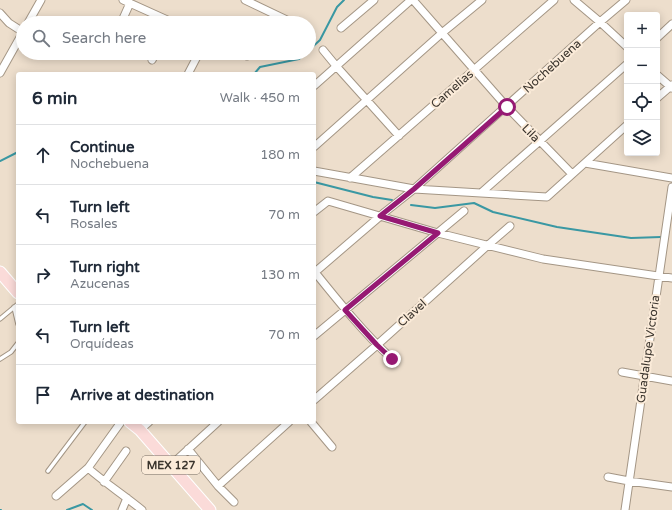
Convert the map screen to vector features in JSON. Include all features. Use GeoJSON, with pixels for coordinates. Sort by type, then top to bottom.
{"type":"FeatureCollection","features":[{"type":"Feature","properties":{"kind":"main road"},"geometry":{"type":"LineString","coordinates":[[0,273],[16,291]]}},
{"type":"Feature","properties":{"kind":"main road","name":"MEX 127"},"geometry":{"type":"LineString","coordinates":[[132,424],[140,430],[210,510]]}},
{"type":"Feature","properties":{"kind":"street"},"geometry":{"type":"LineString","coordinates":[[32,16],[40,0]]}},
{"type":"Feature","properties":{"kind":"street"},"geometry":{"type":"LineString","coordinates":[[245,0],[278,16]]}},
{"type":"Feature","properties":{"kind":"street"},"geometry":{"type":"LineString","coordinates":[[341,28],[374,0]]}},
{"type":"Feature","properties":{"kind":"street"},"geometry":{"type":"LineString","coordinates":[[316,84],[412,0]]}},
{"type":"Feature","properties":{"kind":"street","name":"Lila"},"geometry":{"type":"LineString","coordinates":[[412,0],[507,107],[572,174]]}},
{"type":"Feature","properties":{"kind":"street"},"geometry":{"type":"LineString","coordinates":[[316,145],[442,33],[482,0]]}},
{"type":"Feature","properties":{"kind":"street","name":"Camelias"},"geometry":{"type":"LineString","coordinates":[[350,178],[554,0]]}},
{"type":"Feature","properties":{"kind":"street"},"geometry":{"type":"LineString","coordinates":[[574,0],[624,44]]}},
{"type":"Feature","properties":{"kind":"street","name":"Nochebuena"},"geometry":{"type":"LineString","coordinates":[[316,270],[414,189],[626,0]]}},
{"type":"Feature","properties":{"kind":"street"},"geometry":{"type":"LineString","coordinates":[[123,16],[127,2],[158,16]]}},
{"type":"Feature","properties":{"kind":"street"},"geometry":{"type":"LineString","coordinates":[[0,13],[9,23],[16,28]]}},
{"type":"Feature","properties":{"kind":"street"},"geometry":{"type":"LineString","coordinates":[[660,35],[672,24]]}},
{"type":"Feature","properties":{"kind":"street"},"geometry":{"type":"LineString","coordinates":[[0,72],[16,44]]}},
{"type":"Feature","properties":{"kind":"street"},"geometry":{"type":"LineString","coordinates":[[323,50],[399,136]]}},
{"type":"Feature","properties":{"kind":"street"},"geometry":{"type":"LineString","coordinates":[[189,72],[195,60]]}},
{"type":"Feature","properties":{"kind":"street"},"geometry":{"type":"LineString","coordinates":[[482,192],[624,67]]}},
{"type":"Feature","properties":{"kind":"street"},"geometry":{"type":"LineString","coordinates":[[660,78],[671,87],[660,96]]}},
{"type":"Feature","properties":{"kind":"street"},"geometry":{"type":"LineString","coordinates":[[316,171],[414,189],[546,197],[624,128]]}},
{"type":"Feature","properties":{"kind":"street"},"geometry":{"type":"LineString","coordinates":[[585,163],[672,178]]}},
{"type":"Feature","properties":{"kind":"street","name":"Guadalupe Victoria"},"geometry":{"type":"LineString","coordinates":[[625,510],[628,481],[672,187]]}},
{"type":"Feature","properties":{"kind":"street"},"geometry":{"type":"LineString","coordinates":[[316,210],[328,201],[382,214],[438,233],[543,259],[672,278]]}},
{"type":"Feature","properties":{"kind":"street"},"geometry":{"type":"LineString","coordinates":[[316,334],[464,211]]}},
{"type":"Feature","properties":{"kind":"street","name":"Clavel"},"geometry":{"type":"LineString","coordinates":[[316,398],[510,226]]}},
{"type":"Feature","properties":{"kind":"street"},"geometry":{"type":"LineString","coordinates":[[316,274],[345,310],[392,359]]}},
{"type":"Feature","properties":{"kind":"street"},"geometry":{"type":"LineString","coordinates":[[622,372],[672,381]]}},
{"type":"Feature","properties":{"kind":"street"},"geometry":{"type":"LineString","coordinates":[[56,496],[88,468],[120,424]]}},
{"type":"Feature","properties":{"kind":"street"},"geometry":{"type":"LineString","coordinates":[[140,430],[147,424]]}},
{"type":"Feature","properties":{"kind":"street"},"geometry":{"type":"LineString","coordinates":[[171,465],[216,424]]}},
{"type":"Feature","properties":{"kind":"street"},"geometry":{"type":"LineString","coordinates":[[218,486],[287,424]]}},
{"type":"Feature","properties":{"kind":"street"},"geometry":{"type":"LineString","coordinates":[[313,424],[332,447]]}},
{"type":"Feature","properties":{"kind":"street"},"geometry":{"type":"LineString","coordinates":[[188,449],[218,486],[234,502]]}},
{"type":"Feature","properties":{"kind":"street"},"geometry":{"type":"LineString","coordinates":[[104,482],[126,451]]}},
{"type":"Feature","properties":{"kind":"street"},"geometry":{"type":"LineString","coordinates":[[88,468],[104,482],[142,510]]}},
{"type":"Feature","properties":{"kind":"street"},"geometry":{"type":"LineString","coordinates":[[608,477],[672,487]]}},
{"type":"Feature","properties":{"kind":"street"},"geometry":{"type":"LineString","coordinates":[[122,510],[127,498]]}},
{"type":"Feature","properties":{"kind":"lane"},"geometry":{"type":"LineString","coordinates":[[0,319],[14,307],[16,316]]}},
{"type":"Feature","properties":{"kind":"lane"},"geometry":{"type":"LineString","coordinates":[[0,359],[11,352],[16,346]]}},
{"type":"Feature","properties":{"kind":"lane"},"geometry":{"type":"LineString","coordinates":[[48,471],[83,424]]}},
{"type":"Feature","properties":{"kind":"waterway"},"geometry":{"type":"LineString","coordinates":[[316,44],[320,40],[337,7],[344,0]]}},
{"type":"Feature","properties":{"kind":"waterway"},"geometry":{"type":"LineString","coordinates":[[256,72],[260,67],[294,60]]}},
{"type":"Feature","properties":{"kind":"waterway"},"geometry":{"type":"LineString","coordinates":[[0,161],[16,153]]}},
{"type":"Feature","properties":{"kind":"waterway"},"geometry":{"type":"LineString","coordinates":[[316,183],[373,197],[392,200]]}},
{"type":"Feature","properties":{"kind":"waterway"},"geometry":{"type":"LineString","coordinates":[[411,205],[435,208],[474,203],[493,212],[557,227],[631,238],[661,237]]}},
{"type":"Feature","properties":{"kind":"waterway"},"geometry":{"type":"LineString","coordinates":[[67,510],[83,504],[92,510]]}},
{"type":"Feature","properties":{"kind":"route"},"geometry":{"type":"LineString","coordinates":[[392,359],[345,310],[438,233],[380,216],[414,189],[507,107]]}}]}
